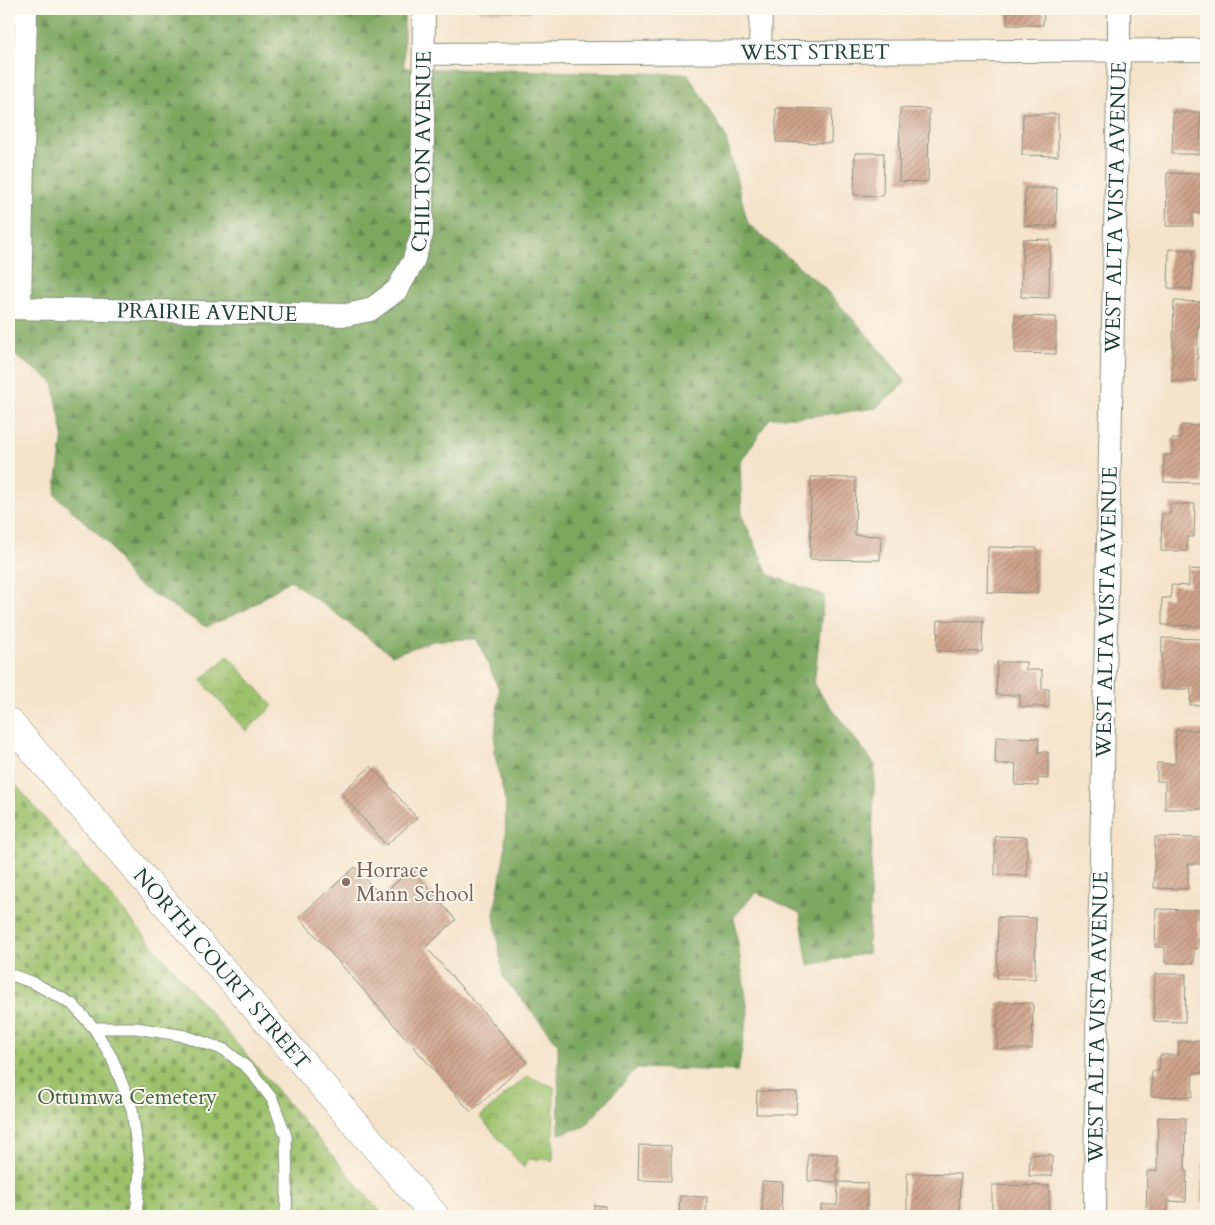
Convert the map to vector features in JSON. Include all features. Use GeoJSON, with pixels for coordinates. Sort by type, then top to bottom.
{"type":"FeatureCollection","features":[{"type":"Feature","properties":{"kind":"main road","name":"NORTH COURT STREET"},"geometry":{"type":"LineString","coordinates":[[9,722],[435,1216]]}},
{"type":"Feature","properties":{"kind":"street"},"geometry":{"type":"LineString","coordinates":[[14,308],[26,9]]}},
{"type":"Feature","properties":{"kind":"street","name":"CHILTON AVENUE"},"geometry":{"type":"LineString","coordinates":[[397,290],[413,262],[422,234],[424,9]]}},
{"type":"Feature","properties":{"kind":"street"},"geometry":{"type":"LineString","coordinates":[[760,52],[761,9]]}},
{"type":"Feature","properties":{"kind":"street","name":"WEST ALTA VISTA AVENUE"},"geometry":{"type":"LineString","coordinates":[[1095,1216],[1119,9]]}},
{"type":"Feature","properties":{"kind":"street","name":"WEST STREET"},"geometry":{"type":"LineString","coordinates":[[424,54],[1206,50]]}},
{"type":"Feature","properties":{"kind":"street","name":"PRAIRIE AVENUE"},"geometry":{"type":"LineString","coordinates":[[14,308],[346,315],[370,310],[397,290]]}},
{"type":"Feature","properties":{"kind":"lane"},"geometry":{"type":"LineString","coordinates":[[9,974],[34,983],[72,1004],[94,1028],[112,1058],[132,1109],[140,1171],[136,1216]]}},
{"type":"Feature","properties":{"kind":"lane"},"geometry":{"type":"LineString","coordinates":[[94,1028],[136,1028],[185,1036],[225,1050],[250,1070],[272,1099],[286,1136],[286,1216]]}},
{"type":"Feature","properties":{"kind":"green space"},"geometry":{"type":"Polygon","coordinates":[[[26,9],[404,9],[404,68],[688,74],[725,135],[748,224],[821,285],[871,339],[906,382],[876,408],[814,416],[770,418],[740,463],[742,516],[769,575],[824,595],[814,685],[875,765],[868,953],[808,965],[800,913],[756,892],[734,917],[748,1012],[738,1071],[637,1068],[584,1127],[559,1134],[558,1044],[503,977],[494,915],[505,850],[506,804],[494,752],[499,689],[477,639],[436,640],[392,655],[290,580],[249,608],[206,627],[132,581],[108,543],[55,495],[63,435],[53,382],[9,351],[9,308],[26,9]]]}},
{"type":"Feature","properties":{"kind":"green space"},"geometry":{"type":"Polygon","coordinates":[[[228,656],[273,706],[246,731],[201,680],[228,656]]]}},
{"type":"Feature","properties":{"kind":"green space","name":"Ottumwa Cemetery"},"geometry":{"type":"Polygon","coordinates":[[[9,777],[384,1216],[9,1216],[9,777]]]}},
{"type":"Feature","properties":{"kind":"green space"},"geometry":{"type":"Polygon","coordinates":[[[527,1076],[554,1087],[553,1160],[529,1159],[524,1168],[480,1117],[527,1076]]]}},
{"type":"Feature","properties":{"kind":"building"},"geometry":{"type":"Polygon","coordinates":[[[478,9],[531,9],[531,12],[478,11],[478,9]]]}},
{"type":"Feature","properties":{"kind":"building"},"geometry":{"type":"Polygon","coordinates":[[[1007,9],[1044,9],[1043,25],[1007,25],[1007,9]]]}},
{"type":"Feature","properties":{"kind":"building"},"geometry":{"type":"Polygon","coordinates":[[[1206,9],[1206,12],[1181,10],[1206,9]]]}},
{"type":"Feature","properties":{"kind":"building"},"geometry":{"type":"Polygon","coordinates":[[[776,108],[832,109],[831,143],[776,142],[776,108]]]}},
{"type":"Feature","properties":{"kind":"building"},"geometry":{"type":"Polygon","coordinates":[[[900,108],[929,109],[928,182],[899,181],[900,108]]]}},
{"type":"Feature","properties":{"kind":"building"},"geometry":{"type":"Polygon","coordinates":[[[1173,112],[1201,112],[1200,154],[1172,154],[1173,112]]]}},
{"type":"Feature","properties":{"kind":"building"},"geometry":{"type":"Polygon","coordinates":[[[1023,114],[1058,114],[1058,156],[1022,155],[1023,114]]]}},
{"type":"Feature","properties":{"kind":"building"},"geometry":{"type":"Polygon","coordinates":[[[855,153],[884,153],[883,196],[854,195],[855,153]]]}},
{"type":"Feature","properties":{"kind":"building"},"geometry":{"type":"Polygon","coordinates":[[[1167,173],[1206,174],[1206,190],[1203,190],[1203,213],[1193,213],[1193,226],[1166,226],[1167,173]]]}},
{"type":"Feature","properties":{"kind":"building"},"geometry":{"type":"Polygon","coordinates":[[[1025,188],[1057,188],[1056,226],[1024,226],[1025,188]]]}},
{"type":"Feature","properties":{"kind":"building"},"geometry":{"type":"Polygon","coordinates":[[[1023,239],[1050,240],[1049,298],[1021,297],[1023,239]]]}},
{"type":"Feature","properties":{"kind":"building"},"geometry":{"type":"Polygon","coordinates":[[[1169,249],[1193,250],[1192,289],[1168,288],[1169,249]]]}},
{"type":"Feature","properties":{"kind":"building"},"geometry":{"type":"Polygon","coordinates":[[[1174,301],[1206,302],[1206,326],[1198,326],[1197,381],[1172,381],[1174,301]]]}},
{"type":"Feature","properties":{"kind":"building"},"geometry":{"type":"Polygon","coordinates":[[[1015,316],[1056,317],[1056,354],[1015,353],[1015,316]]]}},
{"type":"Feature","properties":{"kind":"building"},"geometry":{"type":"Polygon","coordinates":[[[1181,425],[1206,426],[1206,441],[1203,441],[1202,483],[1164,482],[1164,455],[1172,455],[1172,439],[1181,439],[1181,425]]]}},
{"type":"Feature","properties":{"kind":"building"},"geometry":{"type":"Polygon","coordinates":[[[811,477],[856,478],[855,535],[881,536],[880,560],[810,559],[811,477]]]}},
{"type":"Feature","properties":{"kind":"building"},"geometry":{"type":"Polygon","coordinates":[[[1170,504],[1195,504],[1194,537],[1187,537],[1187,551],[1161,551],[1162,514],[1170,514],[1170,504]]]}},
{"type":"Feature","properties":{"kind":"building"},"geometry":{"type":"Polygon","coordinates":[[[988,547],[1037,548],[1037,593],[987,592],[988,547]]]}},
{"type":"Feature","properties":{"kind":"building"},"geometry":{"type":"Polygon","coordinates":[[[1189,569],[1206,570],[1206,605],[1203,605],[1203,626],[1162,625],[1162,598],[1171,598],[1171,585],[1189,586],[1189,569]]]}},
{"type":"Feature","properties":{"kind":"building"},"geometry":{"type":"Polygon","coordinates":[[[938,620],[983,621],[982,652],[937,651],[938,620]]]}},
{"type":"Feature","properties":{"kind":"building"},"geometry":{"type":"Polygon","coordinates":[[[1162,638],[1206,639],[1206,705],[1190,705],[1191,689],[1161,689],[1162,638]]]}},
{"type":"Feature","properties":{"kind":"building"},"geometry":{"type":"Polygon","coordinates":[[[997,662],[1026,662],[1026,670],[1042,670],[1042,689],[1049,689],[1049,707],[1020,707],[1020,695],[996,695],[997,662]]]}},
{"type":"Feature","properties":{"kind":"building"},"geometry":{"type":"Polygon","coordinates":[[[1176,730],[1206,730],[1205,809],[1165,809],[1165,781],[1157,781],[1157,763],[1175,764],[1176,730]]]}},
{"type":"Feature","properties":{"kind":"building"},"geometry":{"type":"Polygon","coordinates":[[[996,737],[1039,738],[1038,752],[1048,752],[1048,779],[1038,778],[1038,786],[1015,785],[1016,764],[995,764],[996,737]]]}},
{"type":"Feature","properties":{"kind":"building"},"geometry":{"type":"Polygon","coordinates":[[[371,766],[417,818],[386,845],[341,793],[371,766]]]}},
{"type":"Feature","properties":{"kind":"building"},"geometry":{"type":"Polygon","coordinates":[[[995,836],[1027,837],[1027,876],[995,875],[995,836]]]}},
{"type":"Feature","properties":{"kind":"building"},"geometry":{"type":"Polygon","coordinates":[[[1155,837],[1203,838],[1203,864],[1188,864],[1188,889],[1154,888],[1155,837]]]}},
{"type":"Feature","properties":{"kind":"building"},"geometry":{"type":"Polygon","coordinates":[[[355,867],[381,896],[411,869],[456,920],[426,947],[527,1062],[471,1112],[299,917],[355,867]]]}},
{"type":"Feature","properties":{"kind":"building"},"geometry":{"type":"Polygon","coordinates":[[[1156,909],[1199,910],[1198,948],[1194,948],[1194,963],[1165,963],[1165,947],[1155,947],[1156,909]]]}},
{"type":"Feature","properties":{"kind":"building"},"geometry":{"type":"Polygon","coordinates":[[[998,917],[1036,918],[1035,979],[997,978],[998,917]]]}},
{"type":"Feature","properties":{"kind":"building"},"geometry":{"type":"Polygon","coordinates":[[[1155,974],[1186,974],[1185,1022],[1154,1021],[1155,974]]]}},
{"type":"Feature","properties":{"kind":"building"},"geometry":{"type":"Polygon","coordinates":[[[998,1002],[1033,1003],[1032,1049],[997,1049],[998,1002]]]}},
{"type":"Feature","properties":{"kind":"building"},"geometry":{"type":"Polygon","coordinates":[[[1179,1041],[1206,1041],[1206,1073],[1193,1073],[1192,1097],[1151,1096],[1152,1071],[1159,1071],[1160,1055],[1179,1055],[1179,1041]]]}},
{"type":"Feature","properties":{"kind":"building"},"geometry":{"type":"Polygon","coordinates":[[[757,1091],[797,1092],[796,1114],[756,1114],[757,1091]]]}},
{"type":"Feature","properties":{"kind":"building"},"geometry":{"type":"Polygon","coordinates":[[[1158,1117],[1186,1118],[1186,1202],[1168,1201],[1168,1216],[1146,1216],[1147,1171],[1157,1171],[1158,1117]]]}},
{"type":"Feature","properties":{"kind":"building"},"geometry":{"type":"Polygon","coordinates":[[[639,1145],[671,1146],[671,1181],[638,1180],[639,1145]]]}},
{"type":"Feature","properties":{"kind":"building"},"geometry":{"type":"Polygon","coordinates":[[[808,1154],[837,1154],[837,1182],[808,1181],[808,1154]]]}},
{"type":"Feature","properties":{"kind":"building"},"geometry":{"type":"Polygon","coordinates":[[[1030,1154],[1052,1155],[1052,1176],[1029,1176],[1030,1154]]]}},
{"type":"Feature","properties":{"kind":"building"},"geometry":{"type":"Polygon","coordinates":[[[1203,1164],[1206,1165],[1206,1203],[1202,1203],[1203,1164]]]}},
{"type":"Feature","properties":{"kind":"building"},"geometry":{"type":"Polygon","coordinates":[[[907,1173],[960,1174],[959,1216],[907,1216],[907,1173]]]}},
{"type":"Feature","properties":{"kind":"building"},"geometry":{"type":"Polygon","coordinates":[[[762,1181],[783,1182],[782,1216],[762,1216],[762,1181]]]}},
{"type":"Feature","properties":{"kind":"building"},"geometry":{"type":"Polygon","coordinates":[[[838,1182],[867,1183],[867,1216],[821,1216],[821,1205],[837,1205],[838,1182]]]}},
{"type":"Feature","properties":{"kind":"building"},"geometry":{"type":"Polygon","coordinates":[[[992,1185],[1049,1186],[1049,1216],[992,1215],[992,1185]]]}},
{"type":"Feature","properties":{"kind":"building"},"geometry":{"type":"Polygon","coordinates":[[[680,1196],[707,1197],[706,1216],[679,1216],[680,1196]]]}},
{"type":"Feature","properties":{"kind":"building"},"geometry":{"type":"Polygon","coordinates":[[[594,1205],[605,1206],[605,1216],[570,1216],[570,1214],[594,1214],[594,1205]]]}},
{"type":"Feature","properties":{"kind":"place","name":"Horrace Mann School"},"geometry":{"type":"Point","coordinates":[346,882]}}]}
